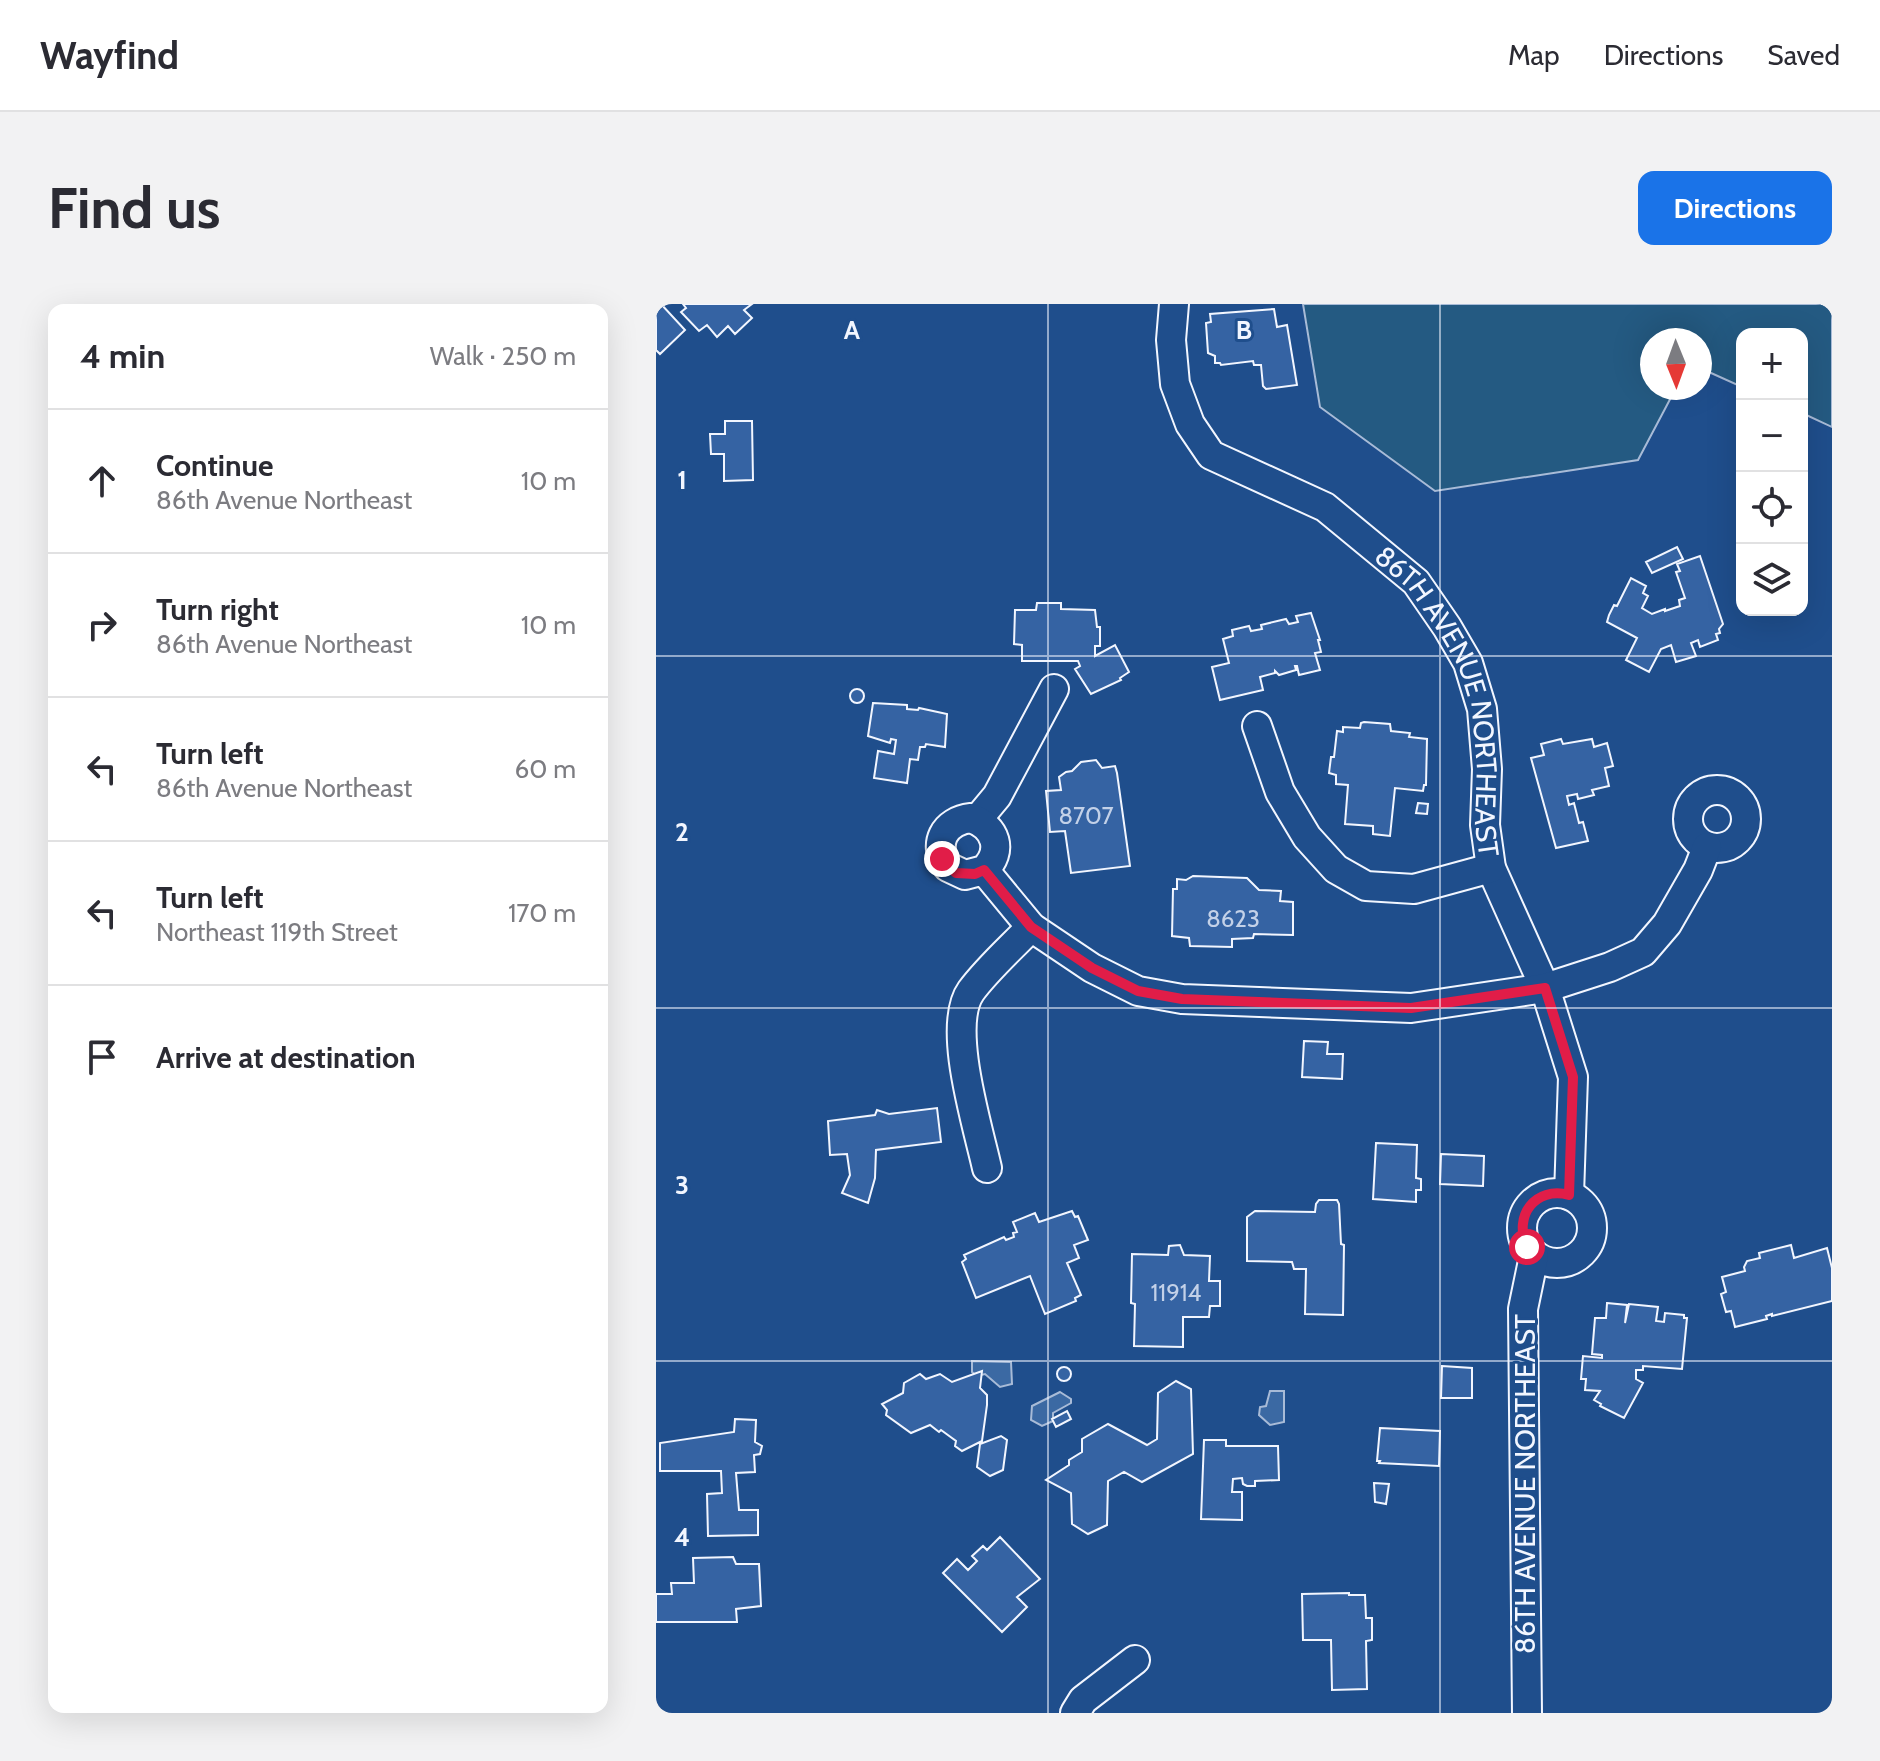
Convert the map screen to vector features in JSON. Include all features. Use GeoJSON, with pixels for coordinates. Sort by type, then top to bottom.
{"type":"FeatureCollection","features":[{"type":"Feature","properties":{"kind":"street","name":"86TH AVENUE NORTHEAST"},"geometry":{"type":"LineString","coordinates":[[1174,304],[1171,340],[1175,384],[1190,424],[1211,455],[1325,507],[1416,582],[1468,663],[1482,709],[1487,769],[1485,825],[1491,868],[1545,988],[1573,1077],[1569,1195],[1548,1194],[1537,1198],[1523,1215],[1522,1237],[1534,1256],[1523,1309],[1527,1713]]}},
{"type":"Feature","properties":{"kind":"street"},"geometry":{"type":"LineString","coordinates":[[977,820],[997,796],[1054,689]]}},
{"type":"Feature","properties":{"kind":"street"},"geometry":{"type":"LineString","coordinates":[[1257,726],[1280,792],[1307,837],[1336,869],[1366,886],[1414,889],[1491,868]]}},
{"type":"Feature","properties":{"kind":"street"},"geometry":{"type":"LineString","coordinates":[[961,819],[977,820],[988,827],[996,845],[991,864],[984,870],[975,874],[956,873],[942,859],[941,839],[952,823],[961,819]]}},
{"type":"Feature","properties":{"kind":"street"},"geometry":{"type":"LineString","coordinates":[[984,870],[1031,927],[1092,968],[1138,991],[1182,999],[1411,1008],[1545,988],[1610,967],[1643,952],[1667,924],[1698,870],[1707,847]]}},
{"type":"Feature","properties":{"kind":"street"},"geometry":{"type":"LineString","coordinates":[[987,1168],[962,1056],[961,1025],[969,993],[1031,927]]}},
{"type":"Feature","properties":{"kind":"street"},"geometry":{"type":"LineString","coordinates":[[1534,1256],[1554,1263],[1566,1262],[1584,1251],[1590,1241],[1592,1230],[1586,1209],[1569,1195]]}},
{"type":"Feature","properties":{"kind":"street"},"geometry":{"type":"LineString","coordinates":[[1075,1713],[1083,1700],[1135,1660]]}},
{"type":"Feature","properties":{"kind":"shaded area"},"geometry":{"type":"Polygon","coordinates":[[[1303,304],[1832,304],[1832,427],[1808,416],[1808,328],[1736,328],[1736,384],[1712,373],[1712,328],[1640,328],[1640,400],[1670,400],[1638,460],[1435,491],[1320,407],[1303,304]]]}},
{"type":"Feature","properties":{"kind":"shaded area"},"geometry":{"type":"Polygon","coordinates":[[[972,1361],[1011,1362],[1012,1384],[1000,1387],[985,1374],[977,1376],[972,1372],[972,1361]]]}},
{"type":"Feature","properties":{"kind":"shaded area"},"geometry":{"type":"Polygon","coordinates":[[[1270,1391],[1284,1391],[1284,1422],[1270,1425],[1259,1415],[1260,1407],[1266,1406],[1270,1391]]]}},
{"type":"Feature","properties":{"kind":"shaded area"},"geometry":{"type":"Polygon","coordinates":[[[1060,1392],[1071,1399],[1071,1403],[1053,1413],[1053,1421],[1042,1426],[1031,1420],[1032,1406],[1060,1392]]]}},
{"type":"Feature","properties":{"kind":"building"},"geometry":{"type":"Polygon","coordinates":[[[656,304],[661,304],[685,330],[660,354],[656,350],[656,304]]]}},
{"type":"Feature","properties":{"kind":"building"},"geometry":{"type":"Polygon","coordinates":[[[683,304],[752,304],[744,310],[752,318],[735,334],[728,326],[717,337],[707,325],[699,331],[681,312],[686,308],[683,304]]]}},
{"type":"Feature","properties":{"kind":"building"},"geometry":{"type":"Polygon","coordinates":[[[1274,309],[1277,327],[1287,325],[1297,385],[1266,389],[1261,365],[1254,365],[1253,361],[1215,363],[1215,356],[1208,353],[1206,323],[1211,322],[1210,314],[1274,309]]]}},
{"type":"Feature","properties":{"kind":"building"},"geometry":{"type":"Polygon","coordinates":[[[725,421],[752,421],[753,480],[724,481],[724,454],[711,454],[710,434],[725,434],[725,421]]]}},
{"type":"Feature","properties":{"kind":"building"},"geometry":{"type":"Polygon","coordinates":[[[1677,547],[1683,559],[1652,573],[1646,562],[1677,547]]]}},
{"type":"Feature","properties":{"kind":"building"},"geometry":{"type":"Polygon","coordinates":[[[1700,556],[1723,624],[1720,633],[1716,634],[1718,640],[1700,647],[1698,640],[1691,643],[1696,656],[1676,662],[1671,645],[1661,649],[1649,672],[1626,660],[1637,638],[1607,622],[1631,578],[1646,586],[1643,593],[1648,596],[1642,608],[1652,614],[1665,611],[1680,606],[1679,600],[1685,598],[1676,572],[1680,571],[1677,564],[1700,556]]]}},
{"type":"Feature","properties":{"kind":"building"},"geometry":{"type":"Polygon","coordinates":[[[1037,603],[1061,603],[1061,609],[1095,610],[1097,627],[1100,627],[1100,646],[1095,646],[1095,656],[1115,645],[1129,672],[1121,680],[1091,694],[1075,669],[1080,666],[1078,661],[1022,661],[1022,645],[1014,644],[1015,610],[1036,610],[1037,603]]]}},
{"type":"Feature","properties":{"kind":"building"},"geometry":{"type":"Polygon","coordinates":[[[1311,613],[1320,640],[1321,652],[1315,653],[1320,670],[1299,675],[1295,666],[1296,670],[1279,675],[1275,671],[1260,677],[1263,690],[1220,700],[1212,667],[1229,663],[1223,639],[1233,636],[1232,630],[1249,626],[1251,631],[1262,629],[1261,625],[1286,619],[1289,624],[1298,622],[1296,616],[1311,613]]]}},
{"type":"Feature","properties":{"kind":"building"},"geometry":{"type":"Polygon","coordinates":[[[857,689],[864,696],[857,703],[850,696],[857,689]]]}},
{"type":"Feature","properties":{"kind":"building"},"geometry":{"type":"Polygon","coordinates":[[[873,703],[907,705],[907,709],[919,708],[947,714],[945,747],[926,744],[920,747],[918,760],[910,759],[907,783],[874,778],[878,751],[894,754],[896,740],[891,739],[890,743],[868,736],[873,703]]]}},
{"type":"Feature","properties":{"kind":"building"},"geometry":{"type":"Polygon","coordinates":[[[1364,722],[1390,724],[1391,731],[1427,739],[1426,785],[1423,791],[1395,788],[1390,836],[1373,834],[1373,826],[1345,824],[1348,785],[1336,784],[1336,775],[1329,773],[1337,731],[1343,732],[1343,727],[1360,728],[1364,722]]]}},
{"type":"Feature","properties":{"kind":"building"},"geometry":{"type":"Polygon","coordinates":[[[1561,739],[1563,744],[1592,739],[1594,747],[1607,743],[1613,766],[1605,768],[1609,786],[1592,790],[1594,795],[1578,799],[1577,794],[1567,796],[1569,805],[1574,803],[1579,823],[1583,822],[1588,841],[1556,848],[1531,758],[1544,755],[1541,744],[1561,739]]]}},
{"type":"Feature","properties":{"kind":"building"},"geometry":{"type":"Polygon","coordinates":[[[1096,760],[1102,768],[1115,766],[1130,866],[1071,873],[1065,831],[1050,832],[1046,791],[1061,790],[1059,777],[1081,762],[1096,760]]]}},
{"type":"Feature","properties":{"kind":"building"},"geometry":{"type":"Polygon","coordinates":[[[1418,803],[1428,804],[1427,814],[1416,813],[1418,803]]]}},
{"type":"Feature","properties":{"kind":"building"},"geometry":{"type":"Polygon","coordinates":[[[1193,876],[1247,878],[1259,890],[1281,891],[1280,901],[1293,902],[1293,935],[1254,934],[1253,938],[1232,939],[1232,947],[1190,946],[1189,938],[1172,936],[1173,889],[1177,889],[1177,879],[1186,880],[1193,876]]]}},
{"type":"Feature","properties":{"kind":"building"},"geometry":{"type":"Polygon","coordinates":[[[1304,1041],[1328,1042],[1327,1054],[1343,1054],[1342,1079],[1302,1077],[1304,1041]]]}},
{"type":"Feature","properties":{"kind":"building"},"geometry":{"type":"Polygon","coordinates":[[[937,1108],[941,1142],[876,1150],[875,1178],[868,1203],[842,1193],[850,1175],[847,1154],[830,1155],[828,1121],[875,1115],[877,1110],[889,1114],[937,1108]]]}},
{"type":"Feature","properties":{"kind":"building"},"geometry":{"type":"Polygon","coordinates":[[[1376,1143],[1417,1145],[1416,1178],[1421,1179],[1421,1190],[1416,1190],[1416,1202],[1373,1199],[1376,1143]]]}},
{"type":"Feature","properties":{"kind":"building"},"geometry":{"type":"Polygon","coordinates":[[[1441,1154],[1484,1156],[1483,1186],[1440,1184],[1441,1154]]]}},
{"type":"Feature","properties":{"kind":"building"},"geometry":{"type":"Polygon","coordinates":[[[1319,1200],[1337,1200],[1339,1204],[1341,1244],[1344,1245],[1343,1315],[1305,1314],[1306,1269],[1294,1269],[1292,1262],[1247,1261],[1247,1217],[1255,1211],[1315,1212],[1319,1200]]]}},
{"type":"Feature","properties":{"kind":"building"},"geometry":{"type":"Polygon","coordinates":[[[1072,1211],[1075,1217],[1078,1216],[1088,1240],[1074,1245],[1079,1258],[1067,1263],[1081,1295],[1075,1298],[1076,1301],[1045,1314],[1030,1276],[976,1298],[962,1262],[966,1259],[964,1255],[1004,1237],[1006,1240],[1014,1237],[1013,1233],[1017,1232],[1013,1222],[1035,1213],[1039,1222],[1072,1211]]]}},
{"type":"Feature","properties":{"kind":"building"},"geometry":{"type":"Polygon","coordinates":[[[1180,1245],[1184,1255],[1210,1256],[1209,1281],[1220,1281],[1220,1306],[1210,1306],[1209,1317],[1183,1317],[1183,1347],[1134,1346],[1132,1254],[1168,1255],[1169,1246],[1180,1245]]]}},
{"type":"Feature","properties":{"kind":"building"},"geometry":{"type":"Polygon","coordinates":[[[1791,1245],[1794,1258],[1827,1248],[1832,1268],[1832,1301],[1772,1314],[1766,1316],[1767,1319],[1735,1327],[1731,1311],[1726,1312],[1721,1294],[1726,1292],[1722,1277],[1745,1271],[1747,1261],[1760,1258],[1759,1253],[1791,1245]]]}},
{"type":"Feature","properties":{"kind":"building"},"geometry":{"type":"Polygon","coordinates":[[[1607,1303],[1627,1305],[1625,1323],[1629,1304],[1658,1307],[1656,1321],[1664,1322],[1665,1313],[1687,1318],[1682,1369],[1643,1366],[1643,1370],[1636,1370],[1636,1379],[1643,1383],[1624,1418],[1600,1406],[1594,1400],[1600,1391],[1585,1390],[1586,1379],[1581,1379],[1583,1356],[1602,1358],[1602,1355],[1592,1354],[1595,1318],[1606,1318],[1607,1303]]]}},
{"type":"Feature","properties":{"kind":"building"},"geometry":{"type":"Polygon","coordinates":[[[1442,1366],[1472,1368],[1472,1398],[1441,1398],[1442,1366]]]}},
{"type":"Feature","properties":{"kind":"building"},"geometry":{"type":"Polygon","coordinates":[[[1064,1367],[1071,1374],[1064,1381],[1057,1374],[1064,1367]]]}},
{"type":"Feature","properties":{"kind":"building"},"geometry":{"type":"Polygon","coordinates":[[[982,1371],[980,1388],[987,1395],[987,1405],[982,1441],[962,1451],[955,1446],[956,1441],[941,1430],[939,1432],[930,1425],[911,1433],[886,1415],[887,1410],[882,1404],[903,1393],[904,1383],[920,1374],[926,1379],[940,1374],[952,1382],[982,1371]]]}},
{"type":"Feature","properties":{"kind":"building"},"geometry":{"type":"Polygon","coordinates":[[[1176,1381],[1191,1389],[1193,1454],[1142,1482],[1124,1472],[1108,1481],[1107,1525],[1088,1534],[1072,1524],[1071,1493],[1046,1480],[1082,1452],[1082,1439],[1108,1424],[1147,1445],[1157,1439],[1158,1393],[1176,1381]]]}},
{"type":"Feature","properties":{"kind":"building"},"geometry":{"type":"Polygon","coordinates":[[[1067,1411],[1071,1419],[1056,1427],[1052,1419],[1067,1411]]]}},
{"type":"Feature","properties":{"kind":"building"},"geometry":{"type":"Polygon","coordinates":[[[735,1419],[756,1420],[755,1442],[762,1446],[760,1454],[754,1455],[755,1472],[736,1473],[739,1510],[758,1510],[758,1535],[708,1536],[707,1494],[722,1493],[721,1471],[660,1471],[660,1443],[734,1432],[735,1419]]]}},
{"type":"Feature","properties":{"kind":"building"},"geometry":{"type":"Polygon","coordinates":[[[1380,1428],[1440,1431],[1439,1466],[1379,1463],[1380,1428]]]}},
{"type":"Feature","properties":{"kind":"building"},"geometry":{"type":"Polygon","coordinates":[[[1001,1436],[1007,1440],[1003,1470],[990,1476],[977,1467],[980,1444],[1001,1436]]]}},
{"type":"Feature","properties":{"kind":"building"},"geometry":{"type":"Polygon","coordinates":[[[1204,1440],[1226,1440],[1226,1446],[1278,1446],[1279,1480],[1255,1481],[1255,1486],[1247,1486],[1242,1478],[1233,1479],[1232,1492],[1242,1492],[1242,1520],[1201,1519],[1204,1440]]]}},
{"type":"Feature","properties":{"kind":"building"},"geometry":{"type":"Polygon","coordinates":[[[1374,1483],[1389,1484],[1386,1504],[1375,1502],[1374,1483]]]}},
{"type":"Feature","properties":{"kind":"building"},"geometry":{"type":"Polygon","coordinates":[[[1000,1537],[1040,1579],[1017,1597],[1027,1607],[1002,1632],[943,1573],[957,1559],[968,1570],[977,1561],[972,1556],[983,1546],[987,1550],[1000,1537]]]}},
{"type":"Feature","properties":{"kind":"building"},"geometry":{"type":"Polygon","coordinates":[[[733,1557],[736,1564],[759,1564],[761,1606],[736,1609],[737,1622],[656,1622],[656,1594],[672,1594],[671,1583],[694,1583],[693,1558],[733,1557]]]}},
{"type":"Feature","properties":{"kind":"building"},"geometry":{"type":"Polygon","coordinates":[[[1302,1594],[1365,1595],[1366,1618],[1372,1618],[1372,1640],[1366,1641],[1367,1689],[1332,1690],[1331,1640],[1303,1640],[1302,1594]]]}},
{"type":"Feature","properties":{"kind":"route"},"geometry":{"type":"LineString","coordinates":[[942,859],[956,873],[975,874],[984,870],[1031,927],[1092,968],[1138,991],[1182,999],[1411,1008],[1545,988],[1573,1077],[1569,1195],[1548,1194],[1537,1198],[1529,1206],[1521,1226],[1527,1247]]}}]}
